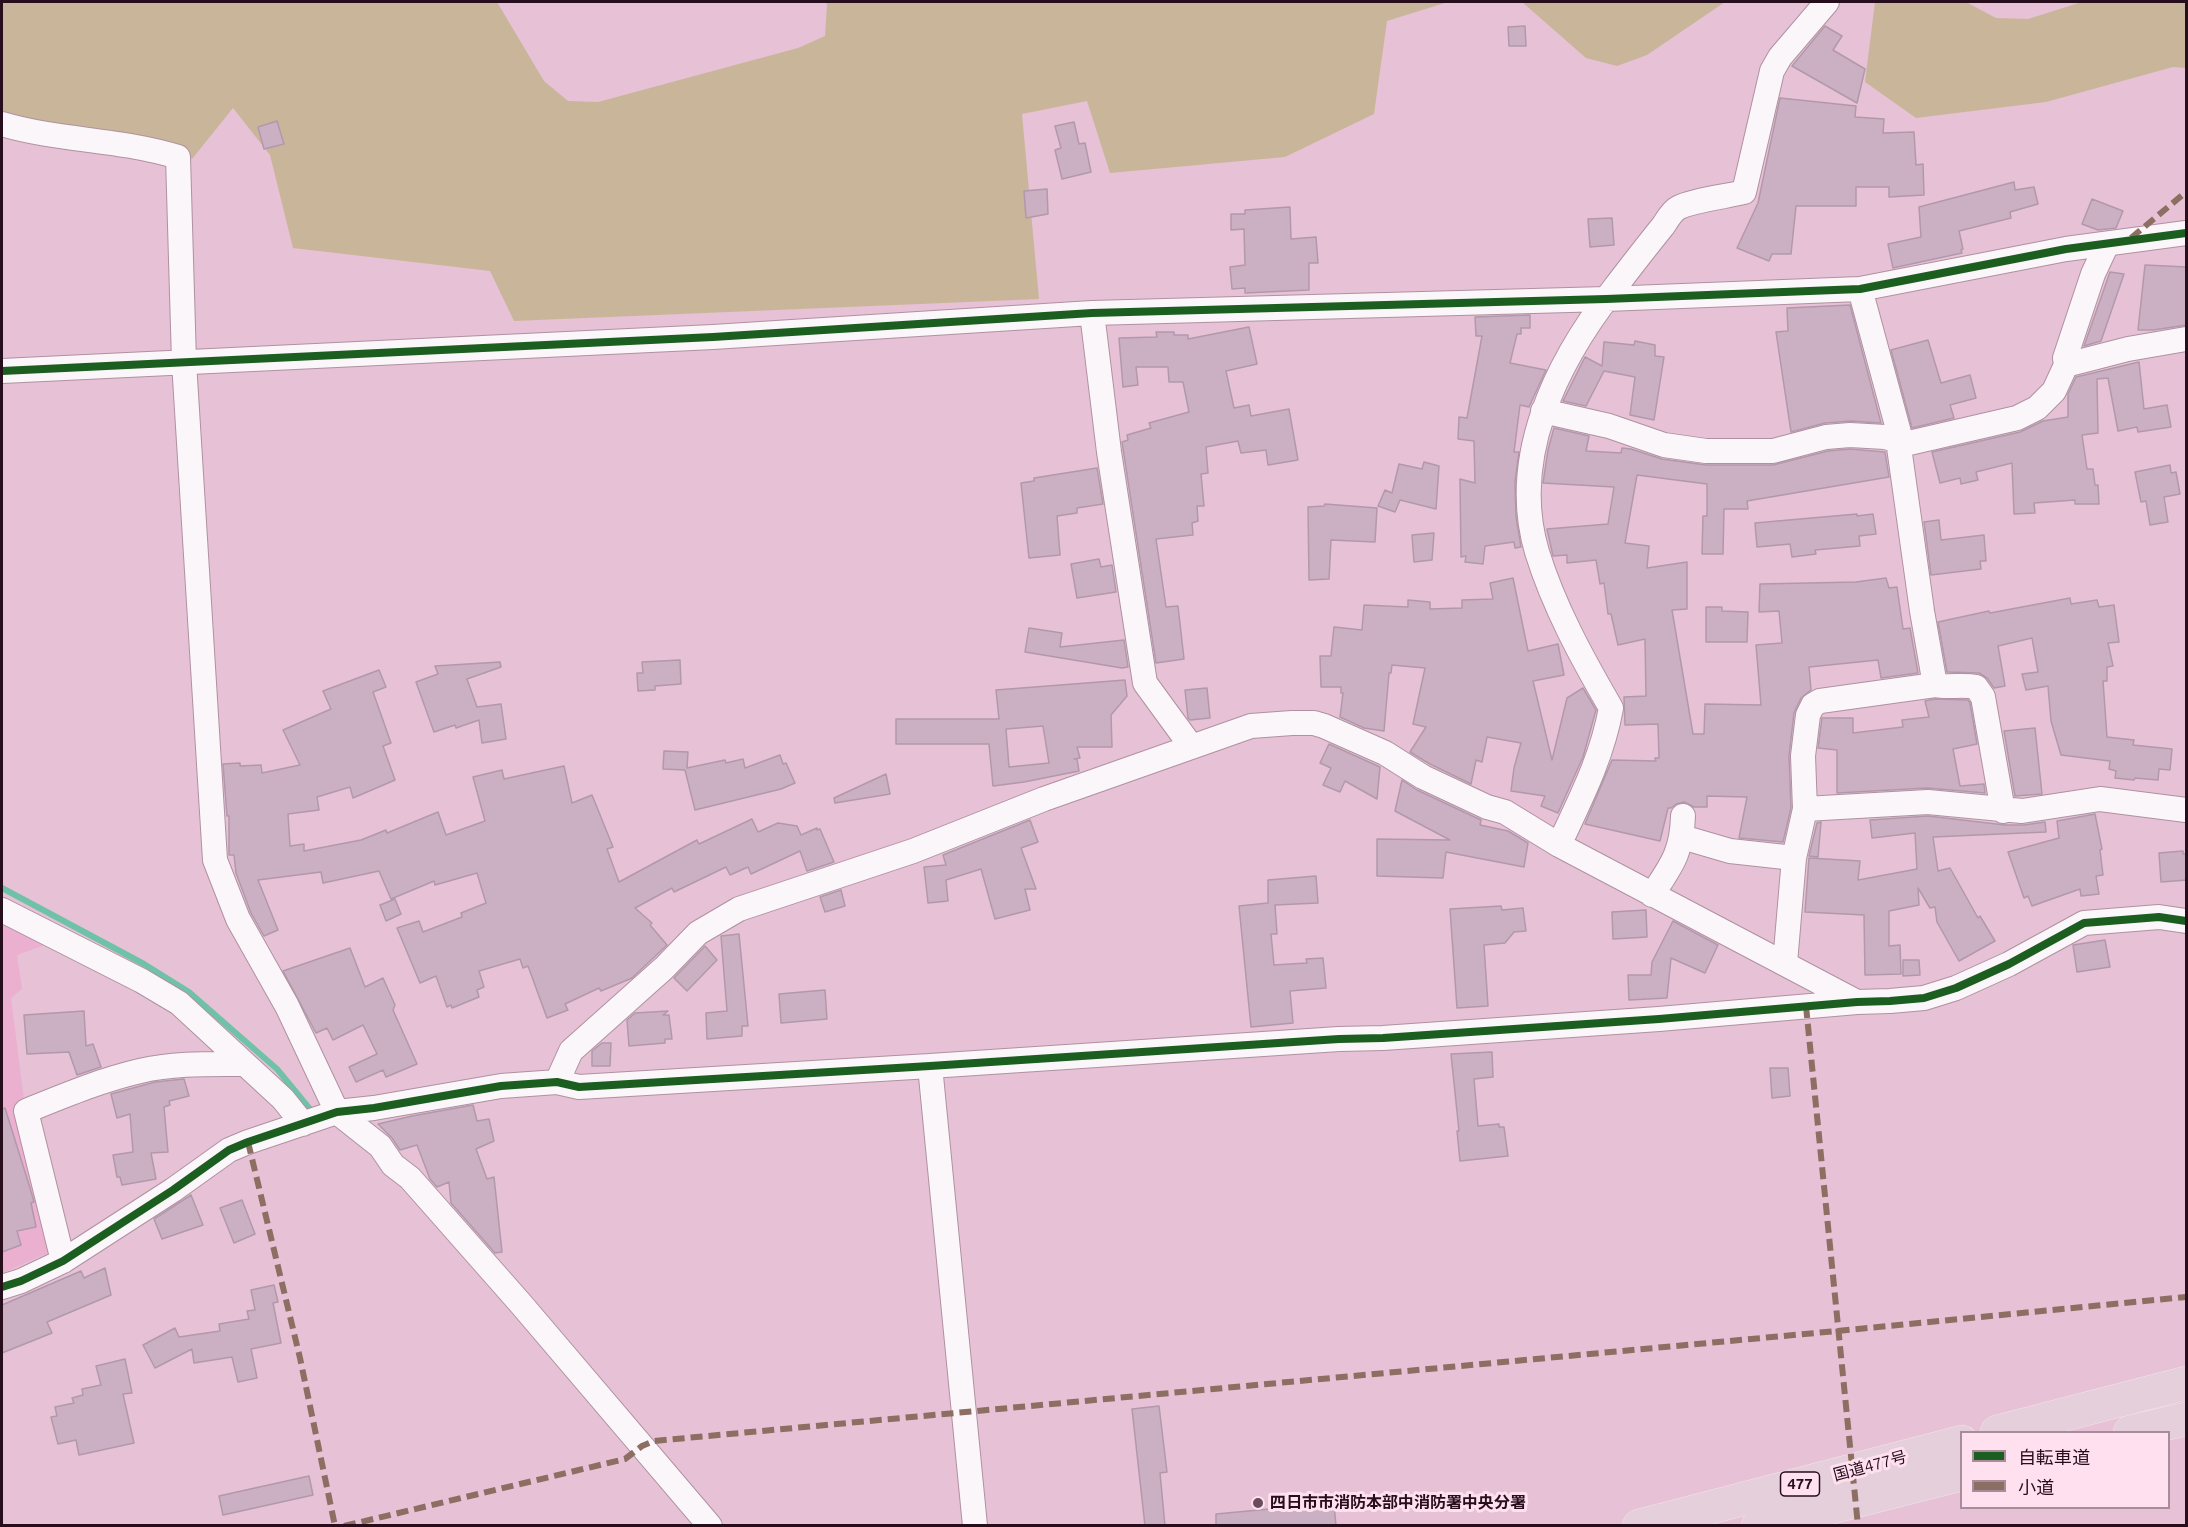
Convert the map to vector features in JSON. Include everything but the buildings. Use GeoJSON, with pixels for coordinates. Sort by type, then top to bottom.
{"type":"FeatureCollection","features":[{"type":"Feature","properties":{"kind":"highway"},"geometry":{"type":"LineString","coordinates":[[2001,1431],[2187,1383]]}},
{"type":"Feature","properties":{"kind":"highway"},"geometry":{"type":"LineString","coordinates":[[2134,1431],[2187,1419]]}},
{"type":"Feature","properties":{"kind":"highway","name":"国道477号"},"geometry":{"type":"LineString","coordinates":[[1639,1526],[1960,1443]]}},
{"type":"Feature","properties":{"kind":"highway","name":"国道477号"},"geometry":{"type":"LineString","coordinates":[[1758,1526],[1960,1475]]}},
{"type":"Feature","properties":{"kind":"street"},"geometry":{"type":"LineString","coordinates":[[1559,845],[1595,766],[1606,736],[1611,708],[1579,652],[1553,595],[1536,550],[1530,508],[1530,460],[1543,411],[1560,369],[1606,299],[1677,208],[1744,192],[1772,71],[1780,57],[1827,2]]}},
{"type":"Feature","properties":{"kind":"street"},"geometry":{"type":"LineString","coordinates":[[2,124],[27,132],[149,148],[178,157],[184,362],[215,860],[238,919],[287,1006],[319,1119]]}},
{"type":"Feature","properties":{"kind":"street"},"geometry":{"type":"LineString","coordinates":[[2,371],[713,337],[1092,313],[1606,299],[1860,289],[2066,249],[2187,233]]}},
{"type":"Feature","properties":{"kind":"street"},"geometry":{"type":"LineString","coordinates":[[1543,411],[1609,426],[1664,445],[1706,451],[1773,451],[1826,437],[1850,435],[1909,443],[2017,418],[2047,400],[2058,385],[2066,366],[2065,358],[2093,274],[2107,244]]}},
{"type":"Feature","properties":{"kind":"street"},"geometry":{"type":"LineString","coordinates":[[1860,289],[1900,440],[1922,611],[1935,685]]}},
{"type":"Feature","properties":{"kind":"street"},"geometry":{"type":"LineString","coordinates":[[1092,313],[1109,452],[1145,683],[1191,746]]}},
{"type":"Feature","properties":{"kind":"street"},"geometry":{"type":"LineString","coordinates":[[2066,366],[2128,349],[2187,339]]}},
{"type":"Feature","properties":{"kind":"street"},"geometry":{"type":"LineString","coordinates":[[1785,963],[1794,858],[1804,809],[1803,756],[1808,715],[1813,705],[1820,701],[1935,685],[1976,687],[1983,697],[2003,811]]}},
{"type":"Feature","properties":{"kind":"street"},"geometry":{"type":"LineString","coordinates":[[557,1082],[571,1051],[664,968],[698,933],[739,909],[913,851],[1044,799],[1191,746],[1251,726],[1292,723],[1314,723],[1324,726],[1385,753],[1423,777],[1487,807],[1505,812],[1559,845],[1857,1002]]}},
{"type":"Feature","properties":{"kind":"street"},"geometry":{"type":"LineString","coordinates":[[1804,809],[1928,802],[2003,811],[2022,811],[2100,799],[2187,810]]}},
{"type":"Feature","properties":{"kind":"street"},"geometry":{"type":"LineString","coordinates":[[1652,895],[1676,858],[1683,827],[1730,851],[1794,858]]}},
{"type":"Feature","properties":{"kind":"street"},"geometry":{"type":"LineString","coordinates":[[2,910],[142,981],[179,1003],[283,1099],[319,1119],[380,1146],[393,1165],[410,1178],[521,1304],[710,1526]]}},
{"type":"Feature","properties":{"kind":"street"},"geometry":{"type":"LineString","coordinates":[[2,1287],[21,1281],[63,1261],[173,1190],[229,1150],[248,1142],[319,1119],[501,1086],[557,1082],[579,1087],[930,1066],[1648,1020],[1924,998],[1956,988],[2009,964],[2084,923],[2159,917],[2187,921]]}},
{"type":"Feature","properties":{"kind":"street"},"geometry":{"type":"LineString","coordinates":[[63,1261],[26,1111],[82,1089],[142,1070],[196,1064],[243,1064]]}},
{"type":"Feature","properties":{"kind":"street"},"geometry":{"type":"LineString","coordinates":[[930,1066],[975,1526]]}},
{"type":"Feature","properties":{"kind":"shaded area"},"geometry":{"type":"Polygon","coordinates":[[[2,2],[497,2],[544,81],[568,101],[598,102],[798,48],[825,36],[826,2],[1448,2],[1387,21],[1374,114],[1285,157],[1110,173],[1087,101],[1022,114],[1039,299],[514,321],[490,271],[293,248],[270,155],[233,108],[192,159],[22,132],[2,126],[2,2]]]}},
{"type":"Feature","properties":{"kind":"shaded area"},"geometry":{"type":"Polygon","coordinates":[[[1522,2],[1725,2],[1647,55],[1617,66],[1586,58],[1522,2]]]}},
{"type":"Feature","properties":{"kind":"shaded area"},"geometry":{"type":"Polygon","coordinates":[[[1875,2],[1966,2],[1996,18],[2028,19],[2082,2],[2186,2],[2186,68],[2173,67],[2046,102],[1916,118],[1865,82],[1875,2]]]}},
{"type":"Feature","properties":{"kind":"shaded area"},"geometry":{"type":"Polygon","coordinates":[[[2,922],[45,945],[17,955],[22,989],[11,998],[24,1100],[53,1251],[2,1273],[2,922]]]}},
{"type":"Feature","properties":{"kind":"waterway"},"geometry":{"type":"LineString","coordinates":[[2,888],[144,964],[189,992],[277,1069],[314,1114]]}},
{"type":"Feature","properties":{"kind":"marked path"},"geometry":{"type":"LineString","coordinates":[[2131,238],[2186,192]]}},
{"type":"Feature","properties":{"kind":"marked path"},"geometry":{"type":"LineString","coordinates":[[1806,1006],[1858,1526]]}},
{"type":"Feature","properties":{"kind":"marked path"},"geometry":{"type":"LineString","coordinates":[[248,1142],[300,1358],[335,1526]]}},
{"type":"Feature","properties":{"kind":"marked path"},"geometry":{"type":"LineString","coordinates":[[344,1526],[625,1459],[642,1446],[654,1441],[2186,1297]]}},
{"type":"Feature","properties":{"kind":"cycle path"},"geometry":{"type":"LineString","coordinates":[[2,371],[713,337],[1092,313],[1606,299],[1860,289],[2066,249],[2186,233]]}},
{"type":"Feature","properties":{"kind":"cycle path"},"geometry":{"type":"LineString","coordinates":[[2,1287],[21,1281],[63,1261],[173,1190],[229,1150],[337,1112],[374,1108],[501,1086],[557,1082],[579,1087],[1383,1038],[1924,998],[1956,988],[2009,964],[2084,923],[2159,917],[2186,921]]}},
{"type":"Feature","properties":{"kind":"place","name":"四日市市消防本部中消防署中央分署"},"geometry":{"type":"Point","coordinates":[1258,1503]}}]}
